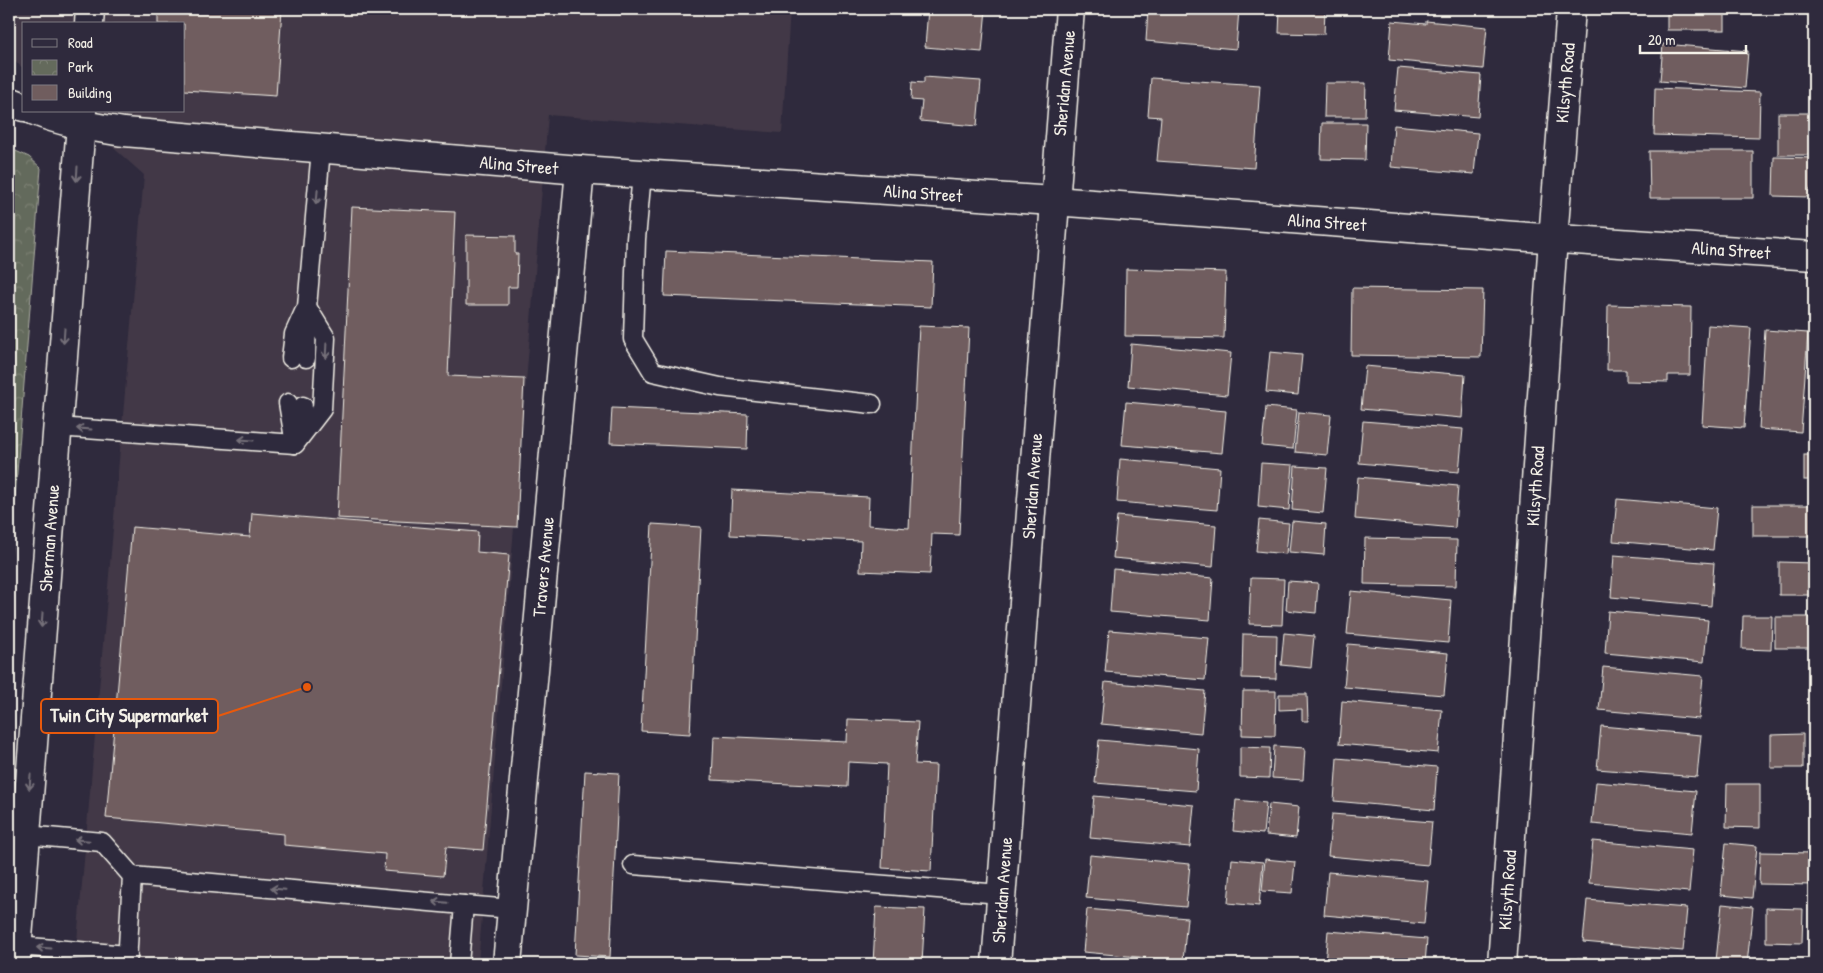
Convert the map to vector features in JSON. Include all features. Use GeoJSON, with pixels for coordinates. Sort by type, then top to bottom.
{"type":"FeatureCollection","features":[{"type":"Feature","properties":{"kind":"street"},"geometry":{"type":"LineString","coordinates":[[89,22],[90,9]]}},
{"type":"Feature","properties":{"kind":"street","name":"Sheridan Avenue"},"geometry":{"type":"LineString","coordinates":[[996,964],[1070,9]]}},
{"type":"Feature","properties":{"kind":"street","name":"Kilsyth Road"},"geometry":{"type":"LineString","coordinates":[[1502,964],[1571,9]]}},
{"type":"Feature","properties":{"kind":"street"},"geometry":{"type":"LineString","coordinates":[[9,101],[22,106]]}},
{"type":"Feature","properties":{"kind":"street","name":"Alina Street"},"geometry":{"type":"LineString","coordinates":[[36,112],[54,119],[81,118],[124,132],[580,170],[1054,201],[1553,239],[1814,256]]}},
{"type":"Feature","properties":{"kind":"street","name":"Sherman Avenue"},"geometry":{"type":"LineString","coordinates":[[16,955],[81,118]]}},
{"type":"Feature","properties":{"kind":"street","name":"Travers Avenue"},"geometry":{"type":"LineString","coordinates":[[507,964],[580,170]]}},
{"type":"Feature","properties":{"kind":"lane"},"geometry":{"type":"LineString","coordinates":[[298,358],[294,334],[307,308],[321,149]]}},
{"type":"Feature","properties":{"kind":"lane"},"geometry":{"type":"LineString","coordinates":[[642,174],[636,239],[633,339],[652,372],[720,386],[872,404]]}},
{"type":"Feature","properties":{"kind":"lane"},"geometry":{"type":"LineString","coordinates":[[295,444],[322,409],[326,338],[307,308]]}},
{"type":"Feature","properties":{"kind":"lane"},"geometry":{"type":"LineString","coordinates":[[295,444],[296,404]]}},
{"type":"Feature","properties":{"kind":"lane"},"geometry":{"type":"LineString","coordinates":[[57,427],[295,444]]}},
{"type":"Feature","properties":{"kind":"lane"},"geometry":{"type":"LineString","coordinates":[[26,835],[102,842],[132,876],[512,909]]}},
{"type":"Feature","properties":{"kind":"lane"},"geometry":{"type":"LineString","coordinates":[[632,865],[1001,894]]}},
{"type":"Feature","properties":{"kind":"lane"},"geometry":{"type":"LineString","coordinates":[[16,955],[127,960],[132,876]]}},
{"type":"Feature","properties":{"kind":"lane"},"geometry":{"type":"LineString","coordinates":[[459,964],[464,904]]}},
{"type":"Feature","properties":{"kind":"shaded area"},"geometry":{"type":"Polygon","coordinates":[[[13,9],[790,9],[782,133],[548,115],[478,964],[75,964],[144,175],[73,112],[185,112],[185,22],[22,22],[22,67],[9,56],[9,20],[13,9]]]}},
{"type":"Feature","properties":{"kind":"green space"},"geometry":{"type":"Polygon","coordinates":[[[9,148],[29,157],[41,168],[9,574],[9,148]]]}},
{"type":"Feature","properties":{"kind":"building"},"geometry":{"type":"Polygon","coordinates":[[[158,9],[282,9],[276,96],[185,90],[185,22],[158,22],[158,9]]]}},
{"type":"Feature","properties":{"kind":"building"},"geometry":{"type":"Polygon","coordinates":[[[928,9],[986,9],[982,52],[925,47],[928,9]]]}},
{"type":"Feature","properties":{"kind":"building"},"geometry":{"type":"Polygon","coordinates":[[[1148,9],[1239,9],[1236,49],[1146,41],[1148,9]]]}},
{"type":"Feature","properties":{"kind":"building"},"geometry":{"type":"Polygon","coordinates":[[[1280,9],[1325,9],[1324,34],[1279,33],[1280,9]]]}},
{"type":"Feature","properties":{"kind":"building"},"geometry":{"type":"Polygon","coordinates":[[[1445,9],[1485,9],[1485,12],[1445,9]]]}},
{"type":"Feature","properties":{"kind":"building"},"geometry":{"type":"Polygon","coordinates":[[[1667,9],[1725,9],[1725,30],[1667,30],[1667,9]]]}},
{"type":"Feature","properties":{"kind":"building"},"geometry":{"type":"Polygon","coordinates":[[[1392,21],[1426,24],[1426,21],[1487,27],[1483,69],[1389,60],[1392,21]]]}},
{"type":"Feature","properties":{"kind":"building"},"geometry":{"type":"Polygon","coordinates":[[[1663,44],[1748,51],[1745,88],[1660,81],[1663,44]]]}},
{"type":"Feature","properties":{"kind":"building"},"geometry":{"type":"Polygon","coordinates":[[[1398,68],[1481,75],[1478,117],[1394,110],[1398,68]]]}},
{"type":"Feature","properties":{"kind":"building"},"geometry":{"type":"Polygon","coordinates":[[[924,77],[981,81],[977,126],[920,121],[922,101],[911,100],[912,82],[924,83],[924,77]]]}},
{"type":"Feature","properties":{"kind":"building"},"geometry":{"type":"Polygon","coordinates":[[[1151,78],[1260,85],[1254,168],[1157,161],[1161,117],[1148,116],[1151,78]]]}},
{"type":"Feature","properties":{"kind":"building"},"geometry":{"type":"Polygon","coordinates":[[[1325,83],[1366,83],[1365,117],[1324,117],[1325,83]]]}},
{"type":"Feature","properties":{"kind":"building"},"geometry":{"type":"Polygon","coordinates":[[[1655,88],[1760,92],[1759,138],[1654,135],[1655,88]]]}},
{"type":"Feature","properties":{"kind":"building"},"geometry":{"type":"Polygon","coordinates":[[[1778,113],[1813,113],[1813,155],[1778,155],[1778,113]]]}},
{"type":"Feature","properties":{"kind":"building"},"geometry":{"type":"Polygon","coordinates":[[[1322,123],[1366,123],[1365,160],[1321,159],[1322,123]]]}},
{"type":"Feature","properties":{"kind":"building"},"geometry":{"type":"Polygon","coordinates":[[[1394,125],[1478,133],[1474,174],[1391,167],[1394,125]]]}},
{"type":"Feature","properties":{"kind":"building"},"geometry":{"type":"Polygon","coordinates":[[[1649,151],[1753,151],[1753,198],[1650,198],[1649,151]]]}},
{"type":"Feature","properties":{"kind":"building"},"geometry":{"type":"Polygon","coordinates":[[[1774,157],[1814,158],[1814,189],[1810,188],[1810,197],[1773,196],[1774,157]]]}},
{"type":"Feature","properties":{"kind":"building"},"geometry":{"type":"Polygon","coordinates":[[[352,207],[455,212],[448,376],[524,379],[517,527],[337,518],[352,207]]]}},
{"type":"Feature","properties":{"kind":"building"},"geometry":{"type":"Polygon","coordinates":[[[466,235],[515,236],[515,254],[518,254],[517,287],[508,287],[508,305],[466,305],[466,235]]]}},
{"type":"Feature","properties":{"kind":"building"},"geometry":{"type":"Polygon","coordinates":[[[666,251],[933,262],[931,307],[664,296],[666,251]]]}},
{"type":"Feature","properties":{"kind":"building"},"geometry":{"type":"Polygon","coordinates":[[[1126,269],[1226,272],[1224,338],[1125,336],[1126,269]]]}},
{"type":"Feature","properties":{"kind":"building"},"geometry":{"type":"Polygon","coordinates":[[[1352,288],[1483,290],[1481,357],[1351,355],[1352,288]]]}},
{"type":"Feature","properties":{"kind":"building"},"geometry":{"type":"Polygon","coordinates":[[[1608,305],[1691,307],[1690,375],[1668,375],[1668,382],[1626,381],[1626,370],[1607,370],[1608,305]]]}},
{"type":"Feature","properties":{"kind":"building"},"geometry":{"type":"Polygon","coordinates":[[[1708,325],[1751,328],[1744,428],[1702,425],[1708,325]]]}},
{"type":"Feature","properties":{"kind":"building"},"geometry":{"type":"Polygon","coordinates":[[[919,326],[969,328],[959,535],[932,534],[930,574],[860,571],[861,541],[730,535],[732,490],[869,497],[868,525],[909,528],[919,326]]]}},
{"type":"Feature","properties":{"kind":"building"},"geometry":{"type":"Polygon","coordinates":[[[1765,330],[1808,333],[1801,432],[1759,429],[1765,330]]]}},
{"type":"Feature","properties":{"kind":"building"},"geometry":{"type":"Polygon","coordinates":[[[1131,344],[1231,353],[1227,395],[1128,386],[1131,344]]]}},
{"type":"Feature","properties":{"kind":"building"},"geometry":{"type":"Polygon","coordinates":[[[1270,352],[1302,355],[1298,395],[1266,392],[1270,352]]]}},
{"type":"Feature","properties":{"kind":"building"},"geometry":{"type":"Polygon","coordinates":[[[1365,366],[1465,375],[1462,418],[1361,409],[1365,366]]]}},
{"type":"Feature","properties":{"kind":"building"},"geometry":{"type":"Polygon","coordinates":[[[1126,402],[1226,411],[1222,453],[1122,445],[1126,402]]]}},
{"type":"Feature","properties":{"kind":"building"},"geometry":{"type":"Polygon","coordinates":[[[1266,407],[1297,410],[1293,449],[1262,446],[1266,407]]]}},
{"type":"Feature","properties":{"kind":"building"},"geometry":{"type":"Polygon","coordinates":[[[612,408],[748,414],[747,449],[610,443],[612,408]]]}},
{"type":"Feature","properties":{"kind":"building"},"geometry":{"type":"Polygon","coordinates":[[[1299,412],[1331,415],[1327,455],[1295,452],[1299,412]]]}},
{"type":"Feature","properties":{"kind":"building"},"geometry":{"type":"Polygon","coordinates":[[[1363,421],[1463,429],[1459,472],[1359,463],[1363,421]]]}},
{"type":"Feature","properties":{"kind":"building"},"geometry":{"type":"Polygon","coordinates":[[[1804,455],[1814,455],[1814,480],[1804,480],[1804,455]]]}},
{"type":"Feature","properties":{"kind":"building"},"geometry":{"type":"Polygon","coordinates":[[[1120,459],[1220,468],[1217,510],[1117,502],[1120,459]]]}},
{"type":"Feature","properties":{"kind":"building"},"geometry":{"type":"Polygon","coordinates":[[[1261,463],[1293,465],[1289,510],[1258,507],[1261,463]]]}},
{"type":"Feature","properties":{"kind":"building"},"geometry":{"type":"Polygon","coordinates":[[[1295,466],[1327,468],[1323,513],[1292,510],[1295,466]]]}},
{"type":"Feature","properties":{"kind":"building"},"geometry":{"type":"Polygon","coordinates":[[[1358,477],[1458,486],[1455,528],[1355,519],[1358,477]]]}},
{"type":"Feature","properties":{"kind":"building"},"geometry":{"type":"Polygon","coordinates":[[[1617,499],[1717,508],[1713,550],[1613,541],[1617,499]]]}},
{"type":"Feature","properties":{"kind":"building"},"geometry":{"type":"Polygon","coordinates":[[[1753,505],[1814,505],[1814,536],[1753,536],[1753,505]]]}},
{"type":"Feature","properties":{"kind":"building"},"geometry":{"type":"Polygon","coordinates":[[[252,513],[478,532],[477,552],[509,555],[483,850],[446,847],[443,876],[384,871],[385,854],[284,845],[284,834],[106,818],[132,527],[250,537],[252,513]]]}},
{"type":"Feature","properties":{"kind":"building"},"geometry":{"type":"Polygon","coordinates":[[[1117,516],[1216,525],[1213,567],[1113,558],[1117,516]]]}},
{"type":"Feature","properties":{"kind":"building"},"geometry":{"type":"Polygon","coordinates":[[[1259,520],[1289,523],[1286,554],[1256,551],[1259,520]]]}},
{"type":"Feature","properties":{"kind":"building"},"geometry":{"type":"Polygon","coordinates":[[[1292,521],[1326,524],[1324,555],[1289,552],[1292,521]]]}},
{"type":"Feature","properties":{"kind":"building"},"geometry":{"type":"Polygon","coordinates":[[[652,524],[701,527],[690,734],[641,731],[652,524]]]}},
{"type":"Feature","properties":{"kind":"building"},"geometry":{"type":"Polygon","coordinates":[[[1365,538],[1457,540],[1456,586],[1364,584],[1365,538]]]}},
{"type":"Feature","properties":{"kind":"building"},"geometry":{"type":"Polygon","coordinates":[[[1614,555],[1714,563],[1711,606],[1611,597],[1614,555]]]}},
{"type":"Feature","properties":{"kind":"building"},"geometry":{"type":"Polygon","coordinates":[[[1779,562],[1813,563],[1812,595],[1779,595],[1779,562]]]}},
{"type":"Feature","properties":{"kind":"building"},"geometry":{"type":"Polygon","coordinates":[[[1113,569],[1213,578],[1210,620],[1110,612],[1113,569]]]}},
{"type":"Feature","properties":{"kind":"building"},"geometry":{"type":"Polygon","coordinates":[[[1251,578],[1284,579],[1282,625],[1249,624],[1251,578]]]}},
{"type":"Feature","properties":{"kind":"building"},"geometry":{"type":"Polygon","coordinates":[[[1288,581],[1318,583],[1316,613],[1286,610],[1288,581]]]}},
{"type":"Feature","properties":{"kind":"building"},"geometry":{"type":"Polygon","coordinates":[[[1351,591],[1451,600],[1448,643],[1347,634],[1351,591]]]}},
{"type":"Feature","properties":{"kind":"building"},"geometry":{"type":"Polygon","coordinates":[[[1608,611],[1708,620],[1704,662],[1605,653],[1608,611]]]}},
{"type":"Feature","properties":{"kind":"building"},"geometry":{"type":"Polygon","coordinates":[[[1743,616],[1772,616],[1771,650],[1742,649],[1743,616]]]}},
{"type":"Feature","properties":{"kind":"building"},"geometry":{"type":"Polygon","coordinates":[[[1775,617],[1810,617],[1810,648],[1775,648],[1775,617]]]}},
{"type":"Feature","properties":{"kind":"building"},"geometry":{"type":"Polygon","coordinates":[[[1109,630],[1209,638],[1205,680],[1105,672],[1109,630]]]}},
{"type":"Feature","properties":{"kind":"building"},"geometry":{"type":"Polygon","coordinates":[[[1284,633],[1314,636],[1311,668],[1281,665],[1284,633]]]}},
{"type":"Feature","properties":{"kind":"building"},"geometry":{"type":"Polygon","coordinates":[[[1243,634],[1277,635],[1276,679],[1242,678],[1243,634]]]}},
{"type":"Feature","properties":{"kind":"building"},"geometry":{"type":"Polygon","coordinates":[[[1348,644],[1448,653],[1444,695],[1344,687],[1348,644]]]}},
{"type":"Feature","properties":{"kind":"building"},"geometry":{"type":"Polygon","coordinates":[[[1603,667],[1703,676],[1699,719],[1599,710],[1603,667]]]}},
{"type":"Feature","properties":{"kind":"building"},"geometry":{"type":"Polygon","coordinates":[[[1105,682],[1205,691],[1201,733],[1101,724],[1105,682]]]}},
{"type":"Feature","properties":{"kind":"building"},"geometry":{"type":"Polygon","coordinates":[[[1243,691],[1276,691],[1275,736],[1242,735],[1243,691]]]}},
{"type":"Feature","properties":{"kind":"building"},"geometry":{"type":"Polygon","coordinates":[[[1279,694],[1307,694],[1308,721],[1302,721],[1302,709],[1279,710],[1279,694]]]}},
{"type":"Feature","properties":{"kind":"building"},"geometry":{"type":"Polygon","coordinates":[[[1342,701],[1442,710],[1438,753],[1339,744],[1342,701]]]}},
{"type":"Feature","properties":{"kind":"building"},"geometry":{"type":"Polygon","coordinates":[[[848,719],[918,722],[915,764],[936,765],[931,871],[882,868],[887,764],[848,762],[847,787],[712,780],[714,736],[847,742],[848,719]]]}},
{"type":"Feature","properties":{"kind":"building"},"geometry":{"type":"Polygon","coordinates":[[[1601,726],[1701,735],[1697,777],[1597,769],[1601,726]]]}},
{"type":"Feature","properties":{"kind":"building"},"geometry":{"type":"Polygon","coordinates":[[[1803,734],[1803,768],[1771,768],[1771,735],[1803,734]]]}},
{"type":"Feature","properties":{"kind":"building"},"geometry":{"type":"Polygon","coordinates":[[[1099,740],[1199,749],[1196,791],[1095,783],[1099,740]]]}},
{"type":"Feature","properties":{"kind":"building"},"geometry":{"type":"Polygon","coordinates":[[[1274,746],[1305,748],[1303,780],[1272,778],[1274,746]]]}},
{"type":"Feature","properties":{"kind":"building"},"geometry":{"type":"Polygon","coordinates":[[[1240,747],[1270,748],[1269,778],[1240,777],[1240,747]]]}},
{"type":"Feature","properties":{"kind":"building"},"geometry":{"type":"Polygon","coordinates":[[[1337,758],[1437,767],[1434,810],[1334,801],[1337,758]]]}},
{"type":"Feature","properties":{"kind":"building"},"geometry":{"type":"Polygon","coordinates":[[[585,771],[619,773],[610,957],[575,955],[585,771]]]}},
{"type":"Feature","properties":{"kind":"building"},"geometry":{"type":"Polygon","coordinates":[[[1596,782],[1696,791],[1692,833],[1592,824],[1596,782]]]}},
{"type":"Feature","properties":{"kind":"building"},"geometry":{"type":"Polygon","coordinates":[[[1727,784],[1760,784],[1760,828],[1726,827],[1727,784]]]}},
{"type":"Feature","properties":{"kind":"building"},"geometry":{"type":"Polygon","coordinates":[[[1094,796],[1194,805],[1190,847],[1090,838],[1094,796]]]}},
{"type":"Feature","properties":{"kind":"building"},"geometry":{"type":"Polygon","coordinates":[[[1236,800],[1266,803],[1263,834],[1233,831],[1236,800]]]}},
{"type":"Feature","properties":{"kind":"building"},"geometry":{"type":"Polygon","coordinates":[[[1269,804],[1299,807],[1296,838],[1266,835],[1269,804]]]}},
{"type":"Feature","properties":{"kind":"building"},"geometry":{"type":"Polygon","coordinates":[[[1332,814],[1432,822],[1428,865],[1328,856],[1332,814]]]}},
{"type":"Feature","properties":{"kind":"building"},"geometry":{"type":"Polygon","coordinates":[[[1593,841],[1693,850],[1689,892],[1589,883],[1593,841]]]}},
{"type":"Feature","properties":{"kind":"building"},"geometry":{"type":"Polygon","coordinates":[[[1726,843],[1757,846],[1752,898],[1721,895],[1726,843]]]}},
{"type":"Feature","properties":{"kind":"building"},"geometry":{"type":"Polygon","coordinates":[[[1760,852],[1814,853],[1814,885],[1759,884],[1760,852]]]}},
{"type":"Feature","properties":{"kind":"building"},"geometry":{"type":"Polygon","coordinates":[[[1090,855],[1190,864],[1186,907],[1086,898],[1090,855]]]}},
{"type":"Feature","properties":{"kind":"building"},"geometry":{"type":"Polygon","coordinates":[[[1232,859],[1263,862],[1259,906],[1228,903],[1232,859]]]}},
{"type":"Feature","properties":{"kind":"building"},"geometry":{"type":"Polygon","coordinates":[[[1265,859],[1295,862],[1292,893],[1262,891],[1265,859]]]}},
{"type":"Feature","properties":{"kind":"building"},"geometry":{"type":"Polygon","coordinates":[[[1328,872],[1428,881],[1424,924],[1324,915],[1328,872]]]}},
{"type":"Feature","properties":{"kind":"building"},"geometry":{"type":"Polygon","coordinates":[[[1587,900],[1687,908],[1683,951],[1583,942],[1587,900]]]}},
{"type":"Feature","properties":{"kind":"building"},"geometry":{"type":"Polygon","coordinates":[[[1722,904],[1753,907],[1747,964],[1716,961],[1722,904]]]}},
{"type":"Feature","properties":{"kind":"building"},"geometry":{"type":"Polygon","coordinates":[[[876,907],[925,909],[922,964],[873,964],[876,907]]]}},
{"type":"Feature","properties":{"kind":"building"},"geometry":{"type":"Polygon","coordinates":[[[1766,908],[1803,909],[1802,943],[1766,942],[1766,908]]]}},
{"type":"Feature","properties":{"kind":"building"},"geometry":{"type":"Polygon","coordinates":[[[1087,909],[1187,918],[1183,961],[1083,952],[1087,909]]]}},
{"type":"Feature","properties":{"kind":"building"},"geometry":{"type":"Polygon","coordinates":[[[1328,931],[1427,939],[1425,964],[1325,964],[1328,931]]]}},
{"type":"Feature","properties":{"kind":"building"},"geometry":{"type":"Polygon","coordinates":[[[1577,958],[1673,961],[1673,964],[1577,964],[1577,958]]]}},
{"type":"Feature","properties":{"kind":"place","name":"Twin City Supermarket"},"geometry":{"type":"Point","coordinates":[307,687]}}]}
